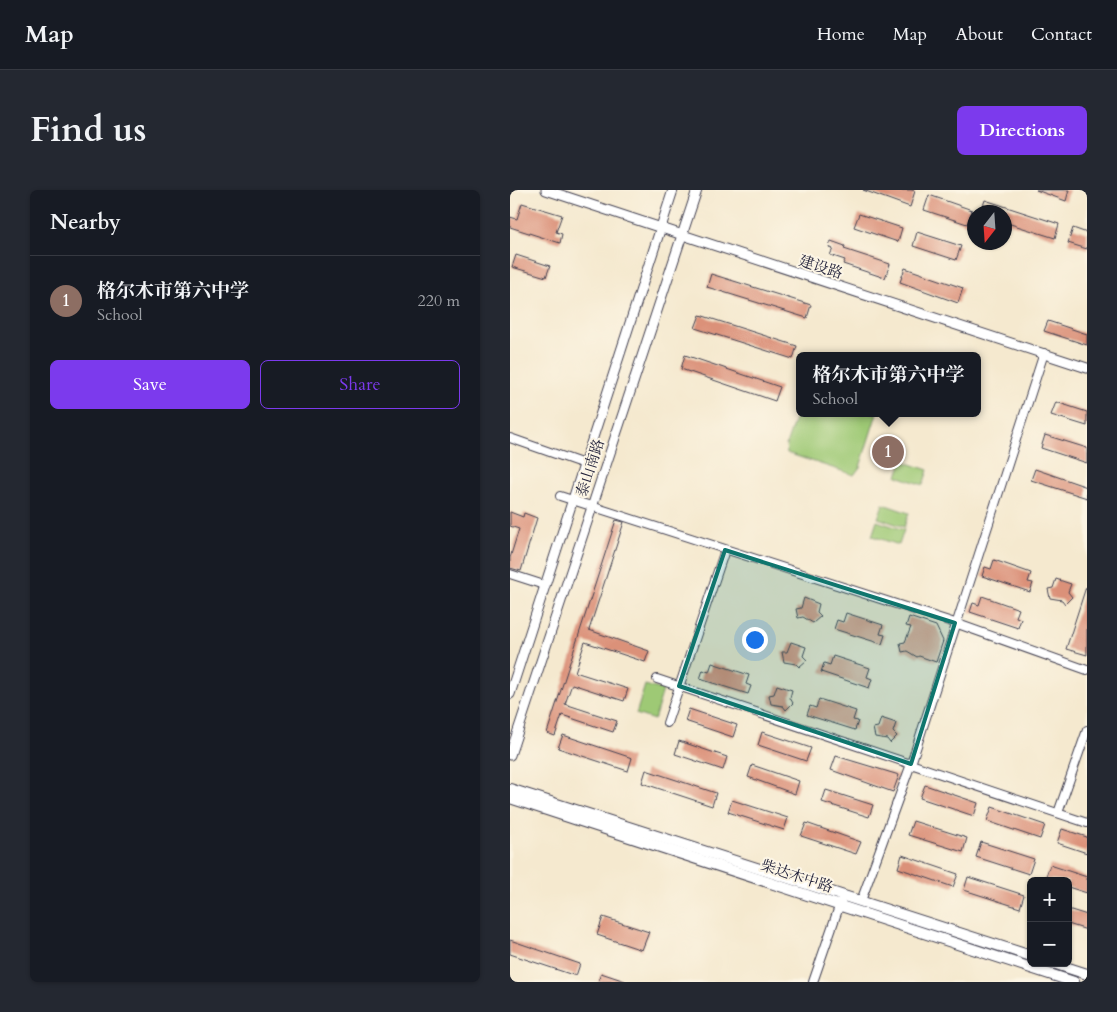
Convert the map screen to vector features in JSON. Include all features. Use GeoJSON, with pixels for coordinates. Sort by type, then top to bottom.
{"type":"FeatureCollection","features":[{"type":"Feature","properties":{"kind":"main road","name":"柴达木中路"},"geometry":{"type":"LineString","coordinates":[[510,789],[843,894],[1027,955]]}},
{"type":"Feature","properties":{"kind":"main road","name":"柴达木中路"},"geometry":{"type":"LineString","coordinates":[[510,798],[1074,982]]}},
{"type":"Feature","properties":{"kind":"main road"},"geometry":{"type":"LineString","coordinates":[[1065,967],[1087,974]]}},
{"type":"Feature","properties":{"kind":"street","name":"建设路"},"geometry":{"type":"LineString","coordinates":[[546,190],[1087,368]]}},
{"type":"Feature","properties":{"kind":"street","name":"泰山南路"},"geometry":{"type":"LineString","coordinates":[[510,694],[673,190]]}},
{"type":"Feature","properties":{"kind":"street","name":"泰山南路"},"geometry":{"type":"LineString","coordinates":[[510,755],[696,190]]}},
{"type":"Feature","properties":{"kind":"street"},"geometry":{"type":"LineString","coordinates":[[862,901],[911,764],[1044,354]]}},
{"type":"Feature","properties":{"kind":"street"},"geometry":{"type":"LineString","coordinates":[[510,438],[584,464]]}},
{"type":"Feature","properties":{"kind":"street"},"geometry":{"type":"LineString","coordinates":[[560,496],[955,624],[1087,670]]}},
{"type":"Feature","properties":{"kind":"street"},"geometry":{"type":"LineString","coordinates":[[667,723],[725,550]]}},
{"type":"Feature","properties":{"kind":"street"},"geometry":{"type":"LineString","coordinates":[[510,574],[544,585]]}},
{"type":"Feature","properties":{"kind":"street"},"geometry":{"type":"LineString","coordinates":[[657,678],[1087,823]]}},
{"type":"Feature","properties":{"kind":"street"},"geometry":{"type":"LineString","coordinates":[[1058,813],[1087,730]]}},
{"type":"Feature","properties":{"kind":"street"},"geometry":{"type":"LineString","coordinates":[[813,982],[843,894]]}},
{"type":"Feature","properties":{"kind":"highlighted area"},"geometry":{"type":"Polygon","coordinates":[[[725,550],[955,623],[911,764],[679,686],[725,550]]]}},
{"type":"Feature","properties":{"kind":"green space"},"geometry":{"type":"Polygon","coordinates":[[[796,416],[876,417],[860,467],[854,475],[787,453],[786,445],[796,416]]]}},
{"type":"Feature","properties":{"kind":"green space"},"geometry":{"type":"Polygon","coordinates":[[[902,461],[928,470],[923,485],[897,476],[902,461]]]}},
{"type":"Feature","properties":{"kind":"green space"},"geometry":{"type":"Polygon","coordinates":[[[883,504],[909,513],[904,527],[878,518],[883,504]]]}},
{"type":"Feature","properties":{"kind":"green space"},"geometry":{"type":"Polygon","coordinates":[[[877,521],[904,530],[899,545],[872,536],[877,521]]]}},
{"type":"Feature","properties":{"kind":"green space"},"geometry":{"type":"Polygon","coordinates":[[[645,685],[663,690],[654,720],[636,714],[645,685]]]}},
{"type":"Feature","properties":{"kind":"building"},"geometry":{"type":"Polygon","coordinates":[[[863,190],[911,190],[915,191],[910,207],[863,190]]]}},
{"type":"Feature","properties":{"kind":"building"},"geometry":{"type":"Polygon","coordinates":[[[1036,190],[1069,190],[1066,201],[1036,190]]]}},
{"type":"Feature","properties":{"kind":"building"},"geometry":{"type":"Polygon","coordinates":[[[929,195],[967,208],[967,224],[924,210],[929,195]]]}},
{"type":"Feature","properties":{"kind":"building"},"geometry":{"type":"Polygon","coordinates":[[[985,200],[1000,205],[983,205],[985,200]]]}},
{"type":"Feature","properties":{"kind":"building"},"geometry":{"type":"Polygon","coordinates":[[[522,203],[562,215],[556,232],[562,234],[560,243],[510,227],[510,217],[517,219],[522,203]]]}},
{"type":"Feature","properties":{"kind":"building"},"geometry":{"type":"Polygon","coordinates":[[[1012,209],[1059,224],[1055,238],[1012,225],[1012,209]]]}},
{"type":"Feature","properties":{"kind":"building"},"geometry":{"type":"Polygon","coordinates":[[[859,214],[902,228],[898,242],[854,227],[859,214]]]}},
{"type":"Feature","properties":{"kind":"building"},"geometry":{"type":"Polygon","coordinates":[[[1073,228],[1087,233],[1087,249],[1068,243],[1073,228]]]}},
{"type":"Feature","properties":{"kind":"building"},"geometry":{"type":"Polygon","coordinates":[[[917,232],[961,246],[956,260],[913,246],[917,232]]]}},
{"type":"Feature","properties":{"kind":"building"},"geometry":{"type":"Polygon","coordinates":[[[831,241],[845,246],[844,249],[890,264],[885,278],[843,264],[845,260],[830,255],[833,249],[829,247],[831,241]]]}},
{"type":"Feature","properties":{"kind":"building"},"geometry":{"type":"Polygon","coordinates":[[[516,255],[550,266],[546,277],[512,267],[516,255]]]}},
{"type":"Feature","properties":{"kind":"building"},"geometry":{"type":"Polygon","coordinates":[[[905,268],[963,288],[958,303],[900,282],[905,268]]]}},
{"type":"Feature","properties":{"kind":"building"},"geometry":{"type":"Polygon","coordinates":[[[711,274],[811,305],[807,318],[707,287],[711,274]]]}},
{"type":"Feature","properties":{"kind":"building"},"geometry":{"type":"Polygon","coordinates":[[[700,315],[797,346],[793,359],[695,328],[700,315]]]}},
{"type":"Feature","properties":{"kind":"building"},"geometry":{"type":"Polygon","coordinates":[[[1048,321],[1087,334],[1087,345],[1044,331],[1048,321]]]}},
{"type":"Feature","properties":{"kind":"building"},"geometry":{"type":"Polygon","coordinates":[[[685,355],[780,387],[775,401],[681,369],[685,355]]]}},
{"type":"Feature","properties":{"kind":"building"},"geometry":{"type":"Polygon","coordinates":[[[1056,402],[1087,412],[1087,426],[1051,415],[1056,402]]]}},
{"type":"Feature","properties":{"kind":"building"},"geometry":{"type":"Polygon","coordinates":[[[1045,435],[1087,448],[1087,463],[1041,448],[1045,435]]]}},
{"type":"Feature","properties":{"kind":"building"},"geometry":{"type":"Polygon","coordinates":[[[1035,469],[1087,487],[1087,498],[1031,480],[1035,469]]]}},
{"type":"Feature","properties":{"kind":"building"},"geometry":{"type":"Polygon","coordinates":[[[510,512],[523,517],[524,513],[537,518],[521,571],[510,568],[510,558],[519,529],[510,526],[510,512]]]}},
{"type":"Feature","properties":{"kind":"building"},"geometry":{"type":"Polygon","coordinates":[[[616,520],[624,522],[589,630],[649,651],[645,662],[585,642],[575,672],[628,689],[624,701],[572,684],[565,704],[617,721],[613,732],[562,715],[555,736],[547,733],[616,520]]]}},
{"type":"Feature","properties":{"kind":"building"},"geometry":{"type":"Polygon","coordinates":[[[994,560],[1031,573],[1028,582],[1033,583],[1030,592],[982,576],[985,567],[991,569],[994,560]]]}},
{"type":"Feature","properties":{"kind":"building"},"geometry":{"type":"Polygon","coordinates":[[[1056,579],[1071,584],[1068,592],[1072,597],[1065,604],[1062,600],[1050,598],[1048,589],[1053,588],[1056,579]]]}},
{"type":"Feature","properties":{"kind":"building"},"geometry":{"type":"Polygon","coordinates":[[[1087,588],[1087,655],[1066,649],[1087,588]]]}},
{"type":"Feature","properties":{"kind":"building"},"geometry":{"type":"Polygon","coordinates":[[[982,596],[1019,609],[1016,617],[1021,619],[1018,628],[970,612],[973,603],[979,605],[982,596]]]}},
{"type":"Feature","properties":{"kind":"building"},"geometry":{"type":"Polygon","coordinates":[[[804,598],[819,604],[817,612],[821,616],[813,623],[803,617],[798,618],[796,609],[801,608],[804,598]]]}},
{"type":"Feature","properties":{"kind":"building"},"geometry":{"type":"Polygon","coordinates":[[[846,613],[883,625],[880,634],[885,635],[882,644],[834,629],[837,620],[843,622],[846,613]]]}},
{"type":"Feature","properties":{"kind":"building"},"geometry":{"type":"Polygon","coordinates":[[[909,617],[936,626],[943,641],[936,662],[917,657],[907,651],[902,652],[900,643],[905,642],[911,627],[906,626],[909,617]]]}},
{"type":"Feature","properties":{"kind":"building"},"geometry":{"type":"Polygon","coordinates":[[[791,642],[806,647],[803,656],[807,660],[799,667],[796,664],[784,662],[782,652],[787,652],[791,642]]]}},
{"type":"Feature","properties":{"kind":"building"},"geometry":{"type":"Polygon","coordinates":[[[833,656],[870,668],[867,677],[872,679],[869,688],[821,672],[824,663],[830,665],[833,656]]]}},
{"type":"Feature","properties":{"kind":"building"},"geometry":{"type":"Polygon","coordinates":[[[712,663],[749,675],[746,684],[751,686],[748,694],[700,679],[703,670],[709,672],[712,663]]]}},
{"type":"Feature","properties":{"kind":"building"},"geometry":{"type":"Polygon","coordinates":[[[777,685],[792,690],[790,698],[793,703],[786,710],[783,706],[771,704],[769,695],[774,694],[777,685]]]}},
{"type":"Feature","properties":{"kind":"building"},"geometry":{"type":"Polygon","coordinates":[[[819,699],[856,711],[853,720],[858,721],[855,730],[807,715],[810,706],[816,708],[819,699]]]}},
{"type":"Feature","properties":{"kind":"building"},"geometry":{"type":"Polygon","coordinates":[[[689,709],[737,725],[733,737],[685,721],[689,709]]]}},
{"type":"Feature","properties":{"kind":"building"},"geometry":{"type":"Polygon","coordinates":[[[881,718],[896,723],[893,732],[897,736],[890,743],[887,739],[875,737],[873,728],[878,727],[881,718]]]}},
{"type":"Feature","properties":{"kind":"building"},"geometry":{"type":"Polygon","coordinates":[[[762,732],[811,748],[806,761],[758,745],[762,732]]]}},
{"type":"Feature","properties":{"kind":"building"},"geometry":{"type":"Polygon","coordinates":[[[563,735],[632,758],[628,771],[558,748],[563,735]]]}},
{"type":"Feature","properties":{"kind":"building"},"geometry":{"type":"Polygon","coordinates":[[[679,741],[727,757],[723,770],[675,754],[679,741]]]}},
{"type":"Feature","properties":{"kind":"building"},"geometry":{"type":"Polygon","coordinates":[[[836,756],[899,775],[893,792],[831,770],[836,756]]]}},
{"type":"Feature","properties":{"kind":"building"},"geometry":{"type":"Polygon","coordinates":[[[752,765],[799,781],[795,794],[748,777],[752,765]]]}},
{"type":"Feature","properties":{"kind":"building"},"geometry":{"type":"Polygon","coordinates":[[[646,770],[716,793],[712,806],[642,783],[646,770]]]}},
{"type":"Feature","properties":{"kind":"building"},"geometry":{"type":"Polygon","coordinates":[[[925,785],[978,803],[974,816],[920,798],[925,785]]]}},
{"type":"Feature","properties":{"kind":"building"},"geometry":{"type":"Polygon","coordinates":[[[826,790],[873,805],[869,817],[822,802],[826,790]]]}},
{"type":"Feature","properties":{"kind":"building"},"geometry":{"type":"Polygon","coordinates":[[[732,800],[788,818],[784,830],[728,812],[732,800]]]}},
{"type":"Feature","properties":{"kind":"building"},"geometry":{"type":"Polygon","coordinates":[[[992,807],[1045,825],[1040,839],[987,821],[992,807]]]}},
{"type":"Feature","properties":{"kind":"building"},"geometry":{"type":"Polygon","coordinates":[[[913,821],[967,838],[963,852],[908,835],[913,821]]]}},
{"type":"Feature","properties":{"kind":"building"},"geometry":{"type":"Polygon","coordinates":[[[806,823],[861,842],[856,854],[801,836],[806,823]]]}},
{"type":"Feature","properties":{"kind":"building"},"geometry":{"type":"Polygon","coordinates":[[[1062,829],[1087,837],[1087,853],[1057,843],[1062,829]]]}},
{"type":"Feature","properties":{"kind":"building"},"geometry":{"type":"Polygon","coordinates":[[[981,842],[1034,859],[1029,874],[976,857],[981,842]]]}},
{"type":"Feature","properties":{"kind":"building"},"geometry":{"type":"Polygon","coordinates":[[[902,855],[958,874],[953,887],[898,868],[902,855]]]}},
{"type":"Feature","properties":{"kind":"building"},"geometry":{"type":"Polygon","coordinates":[[[1050,865],[1087,877],[1087,893],[1072,888],[1072,877],[1046,877],[1050,865]]]}},
{"type":"Feature","properties":{"kind":"building"},"geometry":{"type":"Polygon","coordinates":[[[968,877],[1024,895],[1020,908],[964,890],[968,877]]]}},
{"type":"Feature","properties":{"kind":"building"},"geometry":{"type":"Polygon","coordinates":[[[1072,910],[1087,915],[1087,930],[1072,925],[1072,910]]]}},
{"type":"Feature","properties":{"kind":"building"},"geometry":{"type":"Polygon","coordinates":[[[603,917],[649,932],[642,950],[597,935],[603,917]]]}},
{"type":"Feature","properties":{"kind":"building"},"geometry":{"type":"Polygon","coordinates":[[[510,940],[580,964],[576,976],[510,954],[510,940]]]}},
{"type":"Feature","properties":{"kind":"building"},"geometry":{"type":"Polygon","coordinates":[[[601,973],[625,981],[625,982],[598,982],[601,973]]]}},
{"type":"Feature","properties":{"kind":"place","name":"格尔木市第六中学"},"geometry":{"type":"Point","coordinates":[888,452]}}]}
